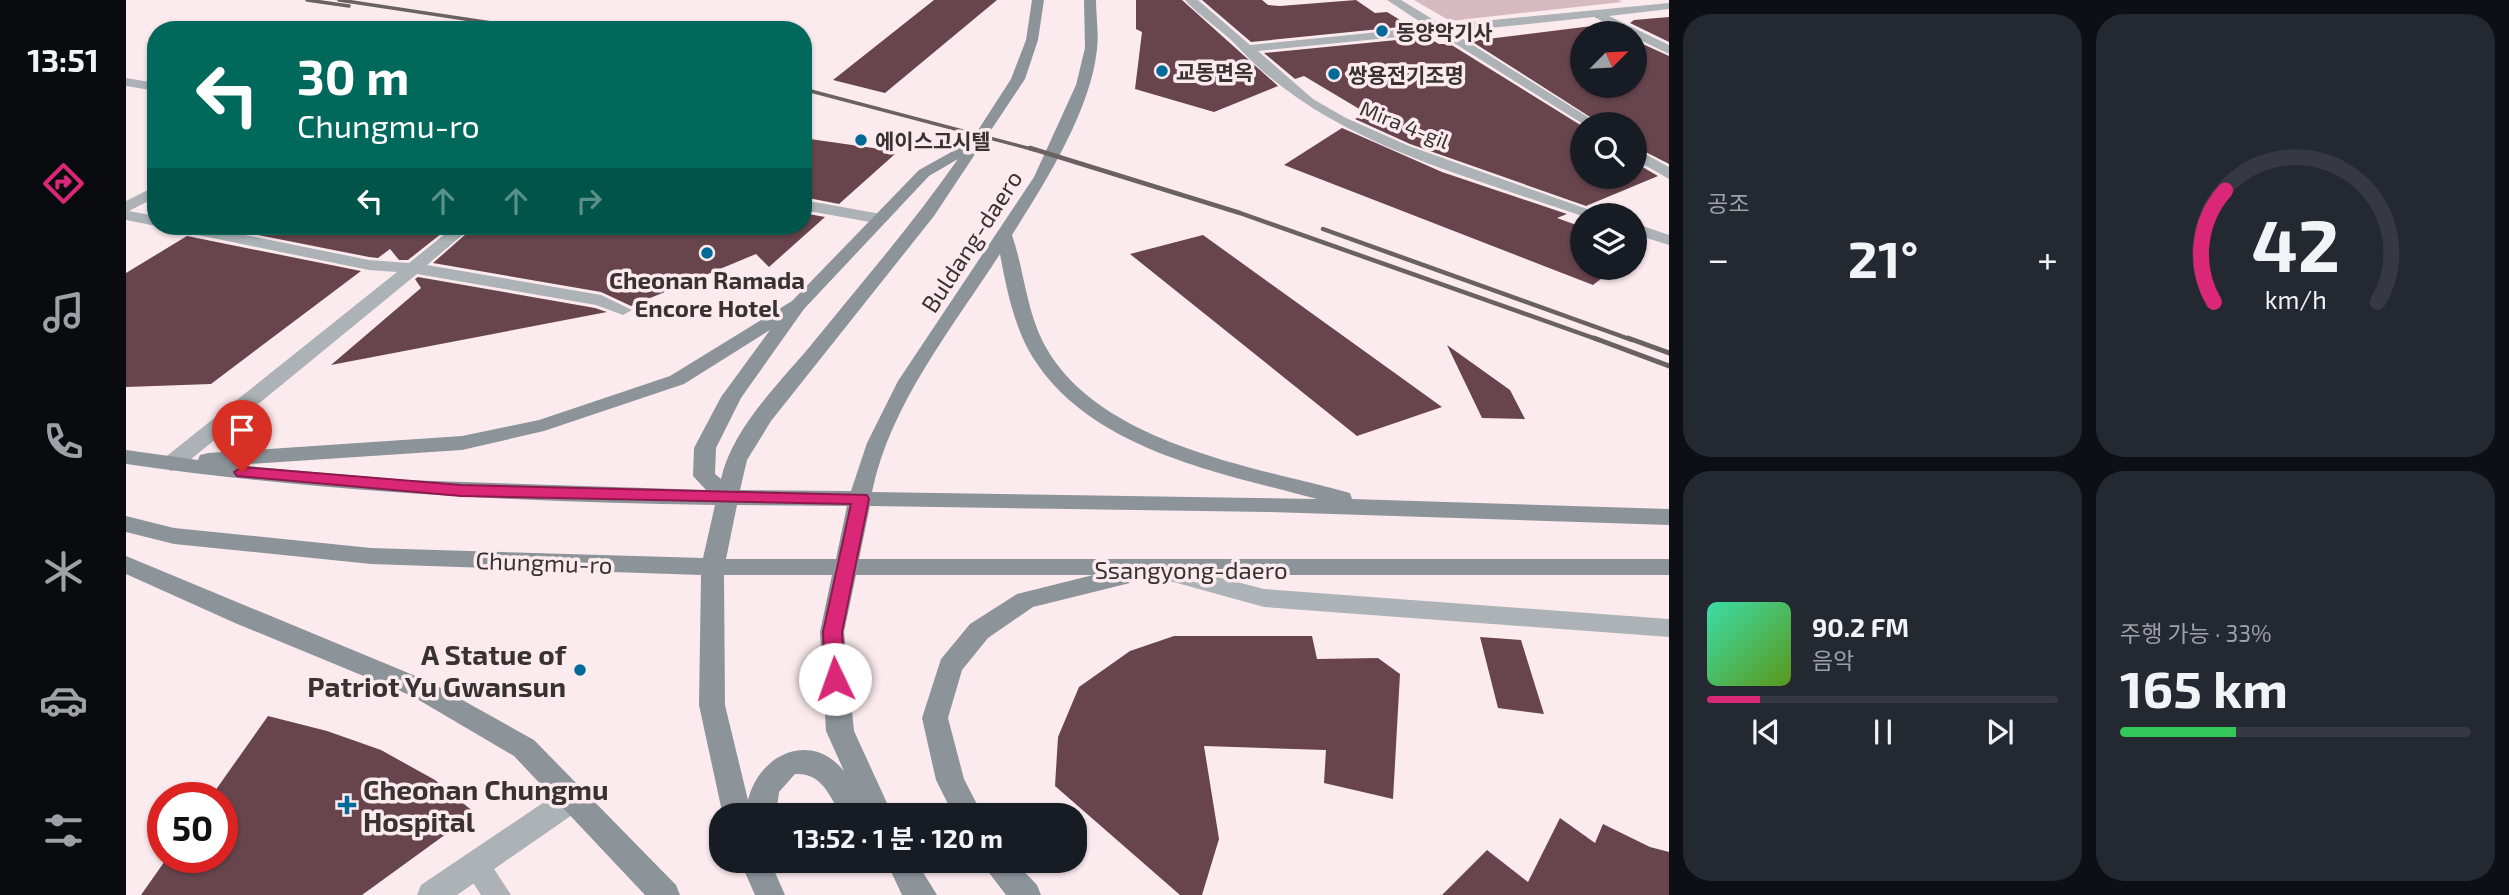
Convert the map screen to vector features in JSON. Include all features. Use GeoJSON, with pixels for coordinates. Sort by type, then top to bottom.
{"type":"FeatureCollection","features":[{"type":"Feature","properties":{"kind":"main road","name":"Buldang-daero"},"geometry":{"type":"LineString","coordinates":[[713,567],[736,460],[762,418],[921,223],[977,143],[1018,79],[1032,40],[1038,0]]}},
{"type":"Feature","properties":{"kind":"main road","name":"Buldang-daero"},"geometry":{"type":"LineString","coordinates":[[861,499],[877,443],[908,381],[1042,177],[1083,86],[1091,48],[1090,0]]}},
{"type":"Feature","properties":{"kind":"main road"},"geometry":{"type":"LineString","coordinates":[[728,498],[704,476],[705,449],[731,397],[798,305],[924,173],[977,143]]}},
{"type":"Feature","properties":{"kind":"main road"},"geometry":{"type":"LineString","coordinates":[[1005,236],[1019,305],[1040,354],[1062,382],[1107,419],[1200,459],[1371,506]]}},
{"type":"Feature","properties":{"kind":"main road"},"geometry":{"type":"LineString","coordinates":[[172,464],[247,456],[401,449],[463,443],[544,425],[677,380],[798,305]]}},
{"type":"Feature","properties":{"kind":"main road"},"geometry":{"type":"LineString","coordinates":[[126,457],[290,478],[461,490],[728,498],[1371,506],[1669,517]]}},
{"type":"Feature","properties":{"kind":"main road"},"geometry":{"type":"LineString","coordinates":[[861,499],[832,632],[840,731],[873,803]]}},
{"type":"Feature","properties":{"kind":"main road","name":"Chungmu-ro"},"geometry":{"type":"LineString","coordinates":[[126,524],[174,536],[371,556],[713,567]]}},
{"type":"Feature","properties":{"kind":"main road"},"geometry":{"type":"LineString","coordinates":[[126,564],[244,617],[421,689],[524,748],[665,895]]}},
{"type":"Feature","properties":{"kind":"main road"},"geometry":{"type":"LineString","coordinates":[[713,567],[712,705],[735,803]]}},
{"type":"Feature","properties":{"kind":"main road","name":"Ssangyong-daero"},"geometry":{"type":"LineString","coordinates":[[713,567],[1669,567]]}},
{"type":"Feature","properties":{"kind":"main road"},"geometry":{"type":"LineString","coordinates":[[1574,568],[1669,582]]}},
{"type":"Feature","properties":{"kind":"main road"},"geometry":{"type":"LineString","coordinates":[[962,803],[950,780],[935,718],[950,666],[979,631],[1026,600],[1156,569]]}},
{"type":"Feature","properties":{"kind":"main road"},"geometry":{"type":"LineString","coordinates":[[762,803],[762,791],[783,765],[804,761],[822,766],[847,803]]}},
{"type":"Feature","properties":{"kind":"main road"},"geometry":{"type":"LineString","coordinates":[[761,873],[771,895]]}},
{"type":"Feature","properties":{"kind":"main road"},"geometry":{"type":"LineString","coordinates":[[772,873],[777,895]]}},
{"type":"Feature","properties":{"kind":"main road"},"geometry":{"type":"LineString","coordinates":[[1006,873],[1026,895]]}},
{"type":"Feature","properties":{"kind":"street","name":"Mira 4-gil"},"geometry":{"type":"LineString","coordinates":[[1191,0],[1308,102],[1351,126],[1404,149],[1570,206]]}},
{"type":"Feature","properties":{"kind":"street"},"geometry":{"type":"LineString","coordinates":[[1393,0],[1573,112]]}},
{"type":"Feature","properties":{"kind":"street"},"geometry":{"type":"LineString","coordinates":[[1245,49],[1669,6]]}},
{"type":"Feature","properties":{"kind":"street"},"geometry":{"type":"LineString","coordinates":[[1595,13],[1669,50]]}},
{"type":"Feature","properties":{"kind":"street"},"geometry":{"type":"LineString","coordinates":[[126,82],[147,86]]}},
{"type":"Feature","properties":{"kind":"street"},"geometry":{"type":"LineString","coordinates":[[1647,160],[1669,174]]}},
{"type":"Feature","properties":{"kind":"street"},"geometry":{"type":"LineString","coordinates":[[126,207],[147,196]]}},
{"type":"Feature","properties":{"kind":"street"},"geometry":{"type":"LineString","coordinates":[[812,207],[881,219]]}},
{"type":"Feature","properties":{"kind":"street"},"geometry":{"type":"LineString","coordinates":[[126,215],[147,219]]}},
{"type":"Feature","properties":{"kind":"street"},"geometry":{"type":"LineString","coordinates":[[1647,232],[1669,240]]}},
{"type":"Feature","properties":{"kind":"street"},"geometry":{"type":"LineString","coordinates":[[222,235],[369,265],[413,268],[601,300],[623,310]]}},
{"type":"Feature","properties":{"kind":"street"},"geometry":{"type":"LineString","coordinates":[[172,464],[454,235]]}},
{"type":"Feature","properties":{"kind":"street"},"geometry":{"type":"LineString","coordinates":[[1156,569],[1264,598],[1669,628]]}},
{"type":"Feature","properties":{"kind":"street"},"geometry":{"type":"LineString","coordinates":[[432,895],[572,799]]}},
{"type":"Feature","properties":{"kind":"lane"},"geometry":{"type":"LineString","coordinates":[[475,864],[497,895]]}},
{"type":"Feature","properties":{"kind":"shaded area"},"geometry":{"type":"Polygon","coordinates":[[[1414,0],[1619,0],[1622,2],[1450,21],[1414,0]]]}},
{"type":"Feature","properties":{"kind":"building"},"geometry":{"type":"Polygon","coordinates":[[[934,0],[997,0],[885,93],[833,80],[934,0]]]}},
{"type":"Feature","properties":{"kind":"building"},"geometry":{"type":"Polygon","coordinates":[[[1136,0],[1182,0],[1278,86],[1214,112],[1135,89],[1142,32],[1136,29],[1136,0]]]}},
{"type":"Feature","properties":{"kind":"building"},"geometry":{"type":"Polygon","coordinates":[[[1202,0],[1262,0],[1268,5],[1280,6],[1356,0],[1375,13],[1387,12],[1410,26],[1251,42],[1202,0]]]}},
{"type":"Feature","properties":{"kind":"building"},"geometry":{"type":"Polygon","coordinates":[[[1669,17],[1669,42],[1647,31],[1647,21],[1634,20],[1669,17]]]}},
{"type":"Feature","properties":{"kind":"building"},"geometry":{"type":"Polygon","coordinates":[[[1570,29],[1570,98],[1647,98],[1647,46],[1669,56],[1669,164],[1647,153],[1647,112],[1582,112],[1471,41],[1570,29]]]}},
{"type":"Feature","properties":{"kind":"building"},"geometry":{"type":"Polygon","coordinates":[[[1427,37],[1439,44],[1450,44],[1570,119],[1570,189],[1627,189],[1593,203],[1577,203],[1410,144],[1355,119],[1366,113],[1304,76],[1295,79],[1264,53],[1427,37]]]}},
{"type":"Feature","properties":{"kind":"building"},"geometry":{"type":"Polygon","coordinates":[[[1342,128],[1442,172],[1567,214],[1557,218],[1570,223],[1570,276],[1284,165],[1342,128]]]}},
{"type":"Feature","properties":{"kind":"building"},"geometry":{"type":"Polygon","coordinates":[[[812,139],[887,150],[885,153],[895,154],[839,204],[812,199],[812,139]]]}},
{"type":"Feature","properties":{"kind":"building"},"geometry":{"type":"Polygon","coordinates":[[[1647,170],[1658,176],[1647,181],[1647,170]]]}},
{"type":"Feature","properties":{"kind":"building"},"geometry":{"type":"Polygon","coordinates":[[[812,215],[825,217],[812,229],[812,215]]]}},
{"type":"Feature","properties":{"kind":"building"},"geometry":{"type":"Polygon","coordinates":[[[258,235],[440,235],[408,260],[399,260],[390,249],[378,258],[258,235]]]}},
{"type":"Feature","properties":{"kind":"building"},"geometry":{"type":"Polygon","coordinates":[[[465,235],[805,235],[769,267],[756,254],[631,306],[601,292],[433,263],[465,235]]]}},
{"type":"Feature","properties":{"kind":"building"},"geometry":{"type":"Polygon","coordinates":[[[1203,235],[1442,407],[1357,436],[1130,254],[1203,235]]]}},
{"type":"Feature","properties":{"kind":"building"},"geometry":{"type":"Polygon","coordinates":[[[187,236],[361,271],[211,384],[126,387],[126,273],[187,236]]]}},
{"type":"Feature","properties":{"kind":"building"},"geometry":{"type":"Polygon","coordinates":[[[418,277],[607,312],[331,365],[421,288],[415,279],[418,277]]]}},
{"type":"Feature","properties":{"kind":"building"},"geometry":{"type":"Polygon","coordinates":[[[1580,280],[1599,280],[1593,285],[1580,280]]]}},
{"type":"Feature","properties":{"kind":"building"},"geometry":{"type":"Polygon","coordinates":[[[1447,345],[1510,390],[1525,419],[1482,418],[1447,345]]]}},
{"type":"Feature","properties":{"kind":"building"},"geometry":{"type":"Polygon","coordinates":[[[1174,636],[1312,636],[1317,659],[1378,658],[1400,674],[1393,799],[1324,783],[1326,750],[1204,746],[1219,839],[1202,895],[1180,895],[1087,814],[1087,803],[1074,803],[1055,786],[1058,737],[1079,687],[1130,651],[1174,636]]]}},
{"type":"Feature","properties":{"kind":"building"},"geometry":{"type":"Polygon","coordinates":[[[1480,637],[1521,640],[1544,714],[1498,708],[1480,637]]]}},
{"type":"Feature","properties":{"kind":"building","name":"Cheonan Chungmu Hospital"},"geometry":{"type":"Polygon","coordinates":[[[268,716],[327,731],[381,750],[435,780],[475,813],[362,895],[141,895],[156,873],[238,873],[238,782],[221,782],[268,716]]]}},
{"type":"Feature","properties":{"kind":"building"},"geometry":{"type":"Polygon","coordinates":[[[1560,818],[1595,843],[1603,824],[1650,847],[1669,852],[1669,895],[1442,895],[1487,850],[1528,882],[1560,818]]]}},
{"type":"Feature","properties":{"kind":"railway"},"geometry":{"type":"LineString","coordinates":[[307,0],[349,6]]}},
{"type":"Feature","properties":{"kind":"railway"},"geometry":{"type":"LineString","coordinates":[[339,0],[478,21]]}},
{"type":"Feature","properties":{"kind":"railway"},"geometry":{"type":"LineString","coordinates":[[812,91],[1035,150]]}},
{"type":"Feature","properties":{"kind":"railway"},"geometry":{"type":"LineString","coordinates":[[1030,148],[1240,213],[1599,340]]}},
{"type":"Feature","properties":{"kind":"railway"},"geometry":{"type":"LineString","coordinates":[[1323,229],[1632,340]]}},
{"type":"Feature","properties":{"kind":"railway"},"geometry":{"type":"LineString","coordinates":[[1594,338],[1669,366]]}},
{"type":"Feature","properties":{"kind":"railway"},"geometry":{"type":"LineString","coordinates":[[1628,338],[1669,353]]}},
{"type":"Feature","properties":{"kind":"place","name":"동양악기사"},"geometry":{"type":"Point","coordinates":[1382,31]}},
{"type":"Feature","properties":{"kind":"place","name":"교동면옥"},"geometry":{"type":"Point","coordinates":[1162,71]}},
{"type":"Feature","properties":{"kind":"place","name":"쌍용전기조명"},"geometry":{"type":"Point","coordinates":[1334,74]}},
{"type":"Feature","properties":{"kind":"place","name":"에이스고시텔"},"geometry":{"type":"Point","coordinates":[861,140]}},
{"type":"Feature","properties":{"kind":"place","name":"Cheonan Ramada Encore Hotel"},"geometry":{"type":"Point","coordinates":[707,253]}},
{"type":"Feature","properties":{"kind":"place","name":"A Statue of Patriot Yu Gwansun"},"geometry":{"type":"Point","coordinates":[580,670]}},
{"type":"Feature","properties":{"kind":"place","name":"Cheonan Chungmu Hospital"},"geometry":{"type":"Point","coordinates":[347,805]}},
{"type":"Feature","properties":{"kind":"route"},"geometry":{"type":"LineString","coordinates":[[242,472],[461,490],[861,499],[832,632],[835,679]]}}]}
